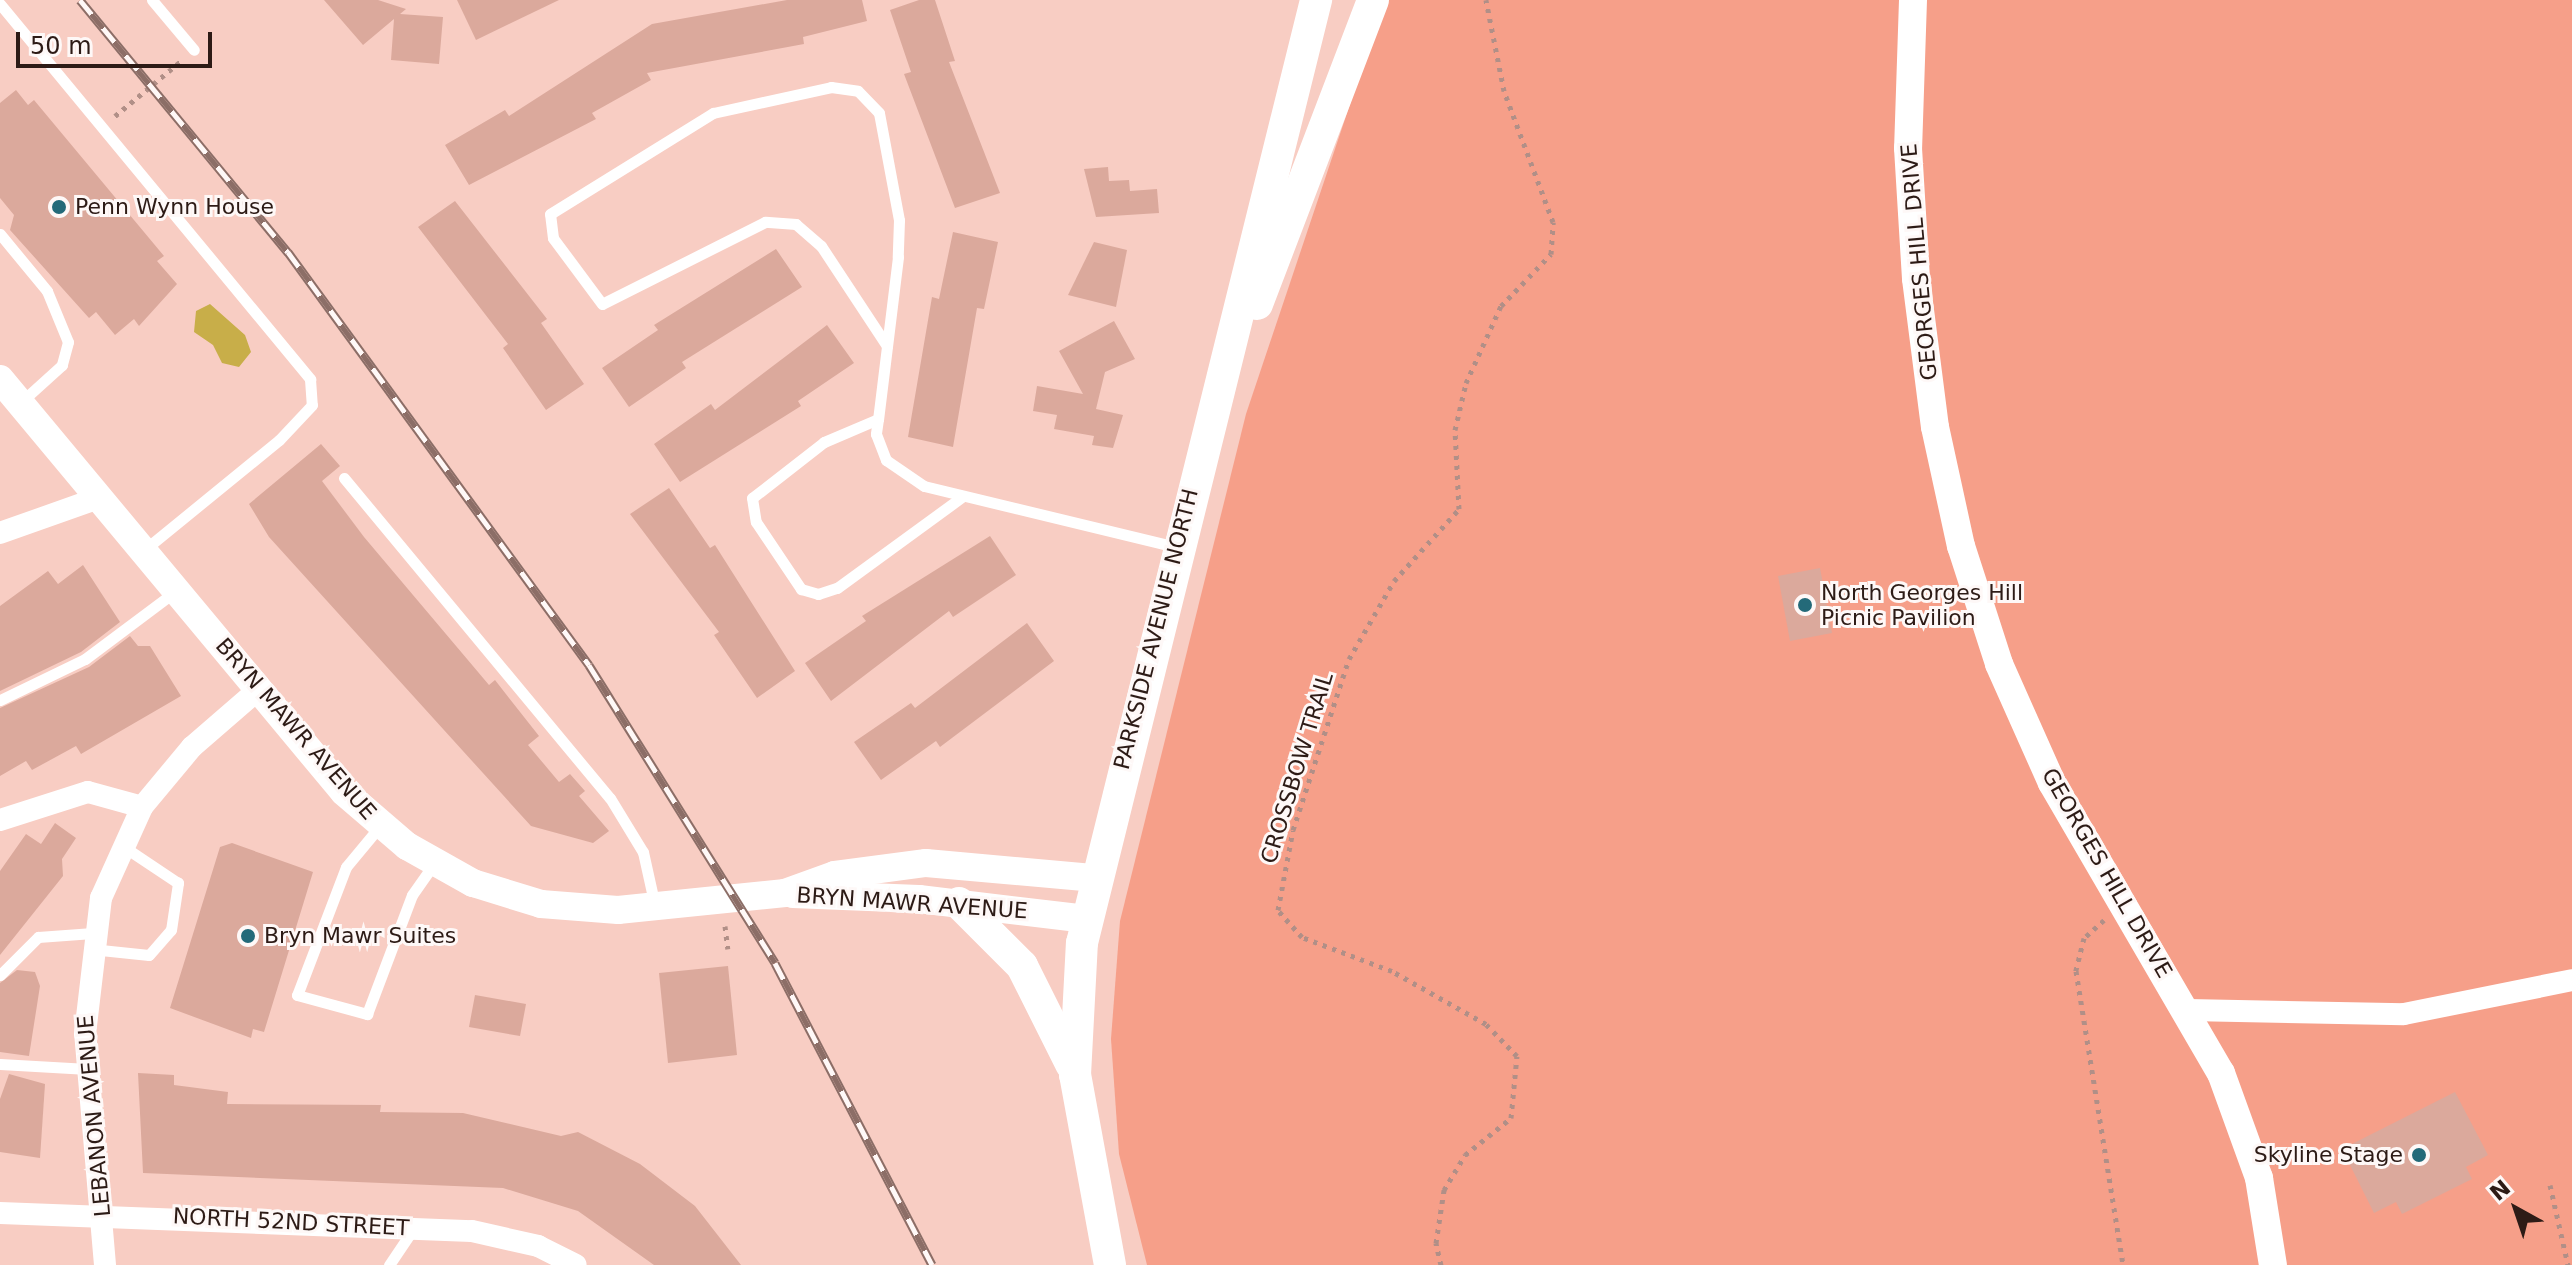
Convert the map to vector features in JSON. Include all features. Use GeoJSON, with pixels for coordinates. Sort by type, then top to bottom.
{"type":"FeatureCollection","features":[{"type":"Feature","properties":{"kind":"main road","name":"PARKSIDE AVENUE NORTH"},"geometry":{"type":"LineString","coordinates":[[1110,1265],[1075,1075],[1087,919],[1177,547],[1316,0]]}},
{"type":"Feature","properties":{"kind":"main road"},"geometry":{"type":"LineString","coordinates":[[1215,403],[1305,189],[1373,0]]}},
{"type":"Feature","properties":{"kind":"main road"},"geometry":{"type":"LineString","coordinates":[[959,903],[1022,966],[1075,1075]]}},
{"type":"Feature","properties":{"kind":"street","name":"GEORGES HILL DRIVE"},"geometry":{"type":"LineString","coordinates":[[1913,0],[1908,148],[1916,279],[1935,427],[1961,546],[1999,664],[2052,783],[2188,1010],[2244,1131],[2273,1265]]}},
{"type":"Feature","properties":{"kind":"street","name":"BRYN MAWR AVENUE"},"geometry":{"type":"LineString","coordinates":[[0,379],[259,689],[380,826],[434,863],[541,904],[656,910],[785,893],[959,903],[1087,919]]}},
{"type":"Feature","properties":{"kind":"street"},"geometry":{"type":"LineString","coordinates":[[0,533],[99,498]]}},
{"type":"Feature","properties":{"kind":"street","name":"LEBANON AVENUE"},"geometry":{"type":"LineString","coordinates":[[105,1265],[103,1213],[88,1069],[91,941],[121,845],[142,807],[192,747],[259,689]]}},
{"type":"Feature","properties":{"kind":"street"},"geometry":{"type":"LineString","coordinates":[[0,820],[88,792],[142,807]]}},
{"type":"Feature","properties":{"kind":"street","name":"BRYN MAWR AVENUE"},"geometry":{"type":"LineString","coordinates":[[785,893],[835,875],[926,863],[1095,878]]}},
{"type":"Feature","properties":{"kind":"street"},"geometry":{"type":"LineString","coordinates":[[2188,1010],[2404,1014],[2572,980]]}},
{"type":"Feature","properties":{"kind":"street","name":"NORTH 52ND STREET"},"geometry":{"type":"LineString","coordinates":[[0,1213],[103,1213],[414,1228],[515,1238],[576,1265]]}},
{"type":"Feature","properties":{"kind":"lane"},"geometry":{"type":"LineString","coordinates":[[152,0],[194,50]]}},
{"type":"Feature","properties":{"kind":"lane"},"geometry":{"type":"LineString","coordinates":[[0,4],[310,379],[312,405],[279,440],[144,550]]}},
{"type":"Feature","properties":{"kind":"lane"},"geometry":{"type":"LineString","coordinates":[[887,346],[821,246],[796,224],[765,222],[602,304],[553,238],[550,214],[713,113],[831,87],[858,91],[879,113],[897,203],[887,346],[878,419],[880,448],[896,470],[962,497],[1177,547]]}},
{"type":"Feature","properties":{"kind":"lane"},"geometry":{"type":"LineString","coordinates":[[0,234],[47,291],[68,342],[62,365],[20,403]]}},
{"type":"Feature","properties":{"kind":"lane"},"geometry":{"type":"LineString","coordinates":[[878,419],[831,437],[752,498],[756,522],[801,589],[818,594],[837,588],[962,497]]}},
{"type":"Feature","properties":{"kind":"lane"},"geometry":{"type":"LineString","coordinates":[[344,478],[610,798],[643,852],[656,910]]}},
{"type":"Feature","properties":{"kind":"lane"},"geometry":{"type":"LineString","coordinates":[[0,700],[85,659],[177,591]]}},
{"type":"Feature","properties":{"kind":"lane"},"geometry":{"type":"LineString","coordinates":[[380,826],[346,867],[297,995],[367,1014],[412,895],[434,863]]}},
{"type":"Feature","properties":{"kind":"lane"},"geometry":{"type":"LineString","coordinates":[[0,975],[38,937],[91,941],[149,955],[171,930],[178,883],[121,845]]}},
{"type":"Feature","properties":{"kind":"lane"},"geometry":{"type":"LineString","coordinates":[[0,1064],[88,1069]]}},
{"type":"Feature","properties":{"kind":"lane"},"geometry":{"type":"LineString","coordinates":[[389,1265],[414,1228]]}},
{"type":"Feature","properties":{"kind":"path","name":"CROSSBOW TRAIL"},"geometry":{"type":"LineString","coordinates":[[1441,1265],[1436,1243],[1444,1190],[1465,1155],[1511,1118],[1517,1056],[1486,1024],[1392,971],[1302,937],[1278,910],[1293,830],[1349,659],[1394,581],[1459,509],[1455,430],[1466,383],[1501,306],[1551,254],[1553,222],[1504,91],[1486,0]]}},
{"type":"Feature","properties":{"kind":"path"},"geometry":{"type":"LineString","coordinates":[[100,128],[194,50]]}},
{"type":"Feature","properties":{"kind":"path"},"geometry":{"type":"LineString","coordinates":[[2095,925],[2080,947],[2077,987],[2123,1265]]}},
{"type":"Feature","properties":{"kind":"path"},"geometry":{"type":"LineString","coordinates":[[2550,1185],[2568,1265]]}},
{"type":"Feature","properties":{"kind":"shaded area"},"geometry":{"type":"Polygon","coordinates":[[[1385,0],[2572,0],[2572,1265],[1147,1265],[1119,1154],[1111,1039],[1120,921],[1246,414],[1385,0]]]}},
{"type":"Feature","properties":{"kind":"shaded area"},"geometry":{"type":"Polygon","coordinates":[[[210,304],[245,335],[251,352],[239,367],[222,363],[213,345],[194,332],[196,311],[210,304]]]}},
{"type":"Feature","properties":{"kind":"building"},"geometry":{"type":"Polygon","coordinates":[[[324,0],[378,0],[406,9],[400,14],[443,17],[439,64],[391,60],[394,19],[363,45],[324,0]]]}},
{"type":"Feature","properties":{"kind":"building"},"geometry":{"type":"Polygon","coordinates":[[[457,0],[559,0],[476,40],[457,0]]]}},
{"type":"Feature","properties":{"kind":"building"},"geometry":{"type":"Polygon","coordinates":[[[787,0],[862,0],[867,21],[803,37],[804,44],[647,73],[651,80],[592,113],[596,119],[469,185],[445,145],[505,110],[509,116],[652,24],[787,0]]]}},
{"type":"Feature","properties":{"kind":"building"},"geometry":{"type":"Polygon","coordinates":[[[919,0],[935,0],[955,61],[949,62],[1000,193],[955,208],[904,74],[911,72],[890,10],[919,0]]]}},
{"type":"Feature","properties":{"kind":"building","name":"Penn Wynn House"},"geometry":{"type":"Polygon","coordinates":[[[16,90],[28,105],[34,100],[164,256],[157,261],[177,284],[139,326],[134,319],[115,335],[96,312],[89,318],[10,230],[14,215],[0,198],[0,103],[16,90]]]}},
{"type":"Feature","properties":{"kind":"building"},"geometry":{"type":"Polygon","coordinates":[[[1108,167],[1109,181],[1129,180],[1130,191],[1157,189],[1159,213],[1096,217],[1084,169],[1108,167]]]}},
{"type":"Feature","properties":{"kind":"building"},"geometry":{"type":"Polygon","coordinates":[[[455,201],[547,319],[541,323],[584,384],[546,410],[503,348],[508,344],[418,227],[455,201]]]}},
{"type":"Feature","properties":{"kind":"building"},"geometry":{"type":"Polygon","coordinates":[[[953,232],[998,242],[984,309],[977,308],[953,447],[908,437],[932,297],[939,299],[953,232]]]}},
{"type":"Feature","properties":{"kind":"building"},"geometry":{"type":"Polygon","coordinates":[[[1094,242],[1127,250],[1116,307],[1068,295],[1094,242]]]}},
{"type":"Feature","properties":{"kind":"building"},"geometry":{"type":"Polygon","coordinates":[[[776,249],[802,287],[682,362],[686,368],[629,407],[602,368],[658,330],[654,325],[776,249]]]}},
{"type":"Feature","properties":{"kind":"building"},"geometry":{"type":"Polygon","coordinates":[[[1114,321],[1135,359],[1105,372],[1096,409],[1123,415],[1113,448],[1092,445],[1094,436],[1054,429],[1057,415],[1033,411],[1037,386],[1083,394],[1059,351],[1114,321]]]}},
{"type":"Feature","properties":{"kind":"building"},"geometry":{"type":"Polygon","coordinates":[[[827,325],[854,363],[798,401],[801,406],[680,482],[654,444],[711,404],[715,410],[827,325]]]}},
{"type":"Feature","properties":{"kind":"building"},"geometry":{"type":"Polygon","coordinates":[[[321,444],[340,466],[322,481],[364,537],[489,685],[495,680],[539,736],[528,745],[559,782],[570,774],[585,791],[579,796],[609,831],[593,843],[531,826],[269,537],[249,504],[321,444]]]}},
{"type":"Feature","properties":{"kind":"building"},"geometry":{"type":"Polygon","coordinates":[[[669,488],[710,548],[715,545],[795,671],[757,698],[714,635],[719,632],[630,514],[669,488]]]}},
{"type":"Feature","properties":{"kind":"building"},"geometry":{"type":"Polygon","coordinates":[[[990,536],[1016,575],[953,617],[949,611],[831,701],[805,663],[866,621],[862,616],[990,536]]]}},
{"type":"Feature","properties":{"kind":"building"},"geometry":{"type":"Polygon","coordinates":[[[83,565],[120,622],[81,652],[0,691],[0,606],[48,571],[58,584],[83,565]]]}},
{"type":"Feature","properties":{"kind":"building","name":"North Georges Hill Picnic Pavilion"},"geometry":{"type":"Polygon","coordinates":[[[1820,568],[1832,633],[1790,641],[1778,576],[1820,568]]]}},
{"type":"Feature","properties":{"kind":"building"},"geometry":{"type":"Polygon","coordinates":[[[1027,623],[1054,661],[940,747],[936,741],[881,780],[854,742],[911,703],[915,708],[1027,623]]]}},
{"type":"Feature","properties":{"kind":"building"},"geometry":{"type":"Polygon","coordinates":[[[130,636],[138,646],[150,646],[181,696],[81,754],[76,746],[32,770],[26,761],[0,776],[0,708],[89,667],[130,636]]]}},
{"type":"Feature","properties":{"kind":"building"},"geometry":{"type":"Polygon","coordinates":[[[55,823],[76,838],[62,859],[63,876],[0,955],[0,871],[26,834],[41,844],[55,823]]]}},
{"type":"Feature","properties":{"kind":"building","name":"Bryn Mawr Suites"},"geometry":{"type":"Polygon","coordinates":[[[232,843],[313,872],[264,1032],[253,1029],[251,1038],[170,1008],[220,847],[232,843]]]}},
{"type":"Feature","properties":{"kind":"building"},"geometry":{"type":"Polygon","coordinates":[[[728,966],[737,1055],[668,1063],[659,973],[728,966]]]}},
{"type":"Feature","properties":{"kind":"building"},"geometry":{"type":"Polygon","coordinates":[[[17,970],[35,972],[40,986],[29,1056],[0,1052],[0,983],[17,970]]]}},
{"type":"Feature","properties":{"kind":"building"},"geometry":{"type":"Polygon","coordinates":[[[475,995],[526,1004],[520,1036],[469,1027],[475,995]]]}},
{"type":"Feature","properties":{"kind":"building"},"geometry":{"type":"Polygon","coordinates":[[[138,1073],[174,1075],[174,1085],[228,1092],[227,1104],[381,1105],[380,1112],[463,1113],[561,1136],[578,1132],[640,1164],[695,1206],[741,1265],[654,1265],[578,1211],[503,1188],[143,1173],[138,1073]]]}},
{"type":"Feature","properties":{"kind":"building"},"geometry":{"type":"Polygon","coordinates":[[[9,1074],[45,1084],[40,1158],[0,1152],[0,1099],[9,1074]]]}},
{"type":"Feature","properties":{"kind":"building"},"geometry":{"type":"Polygon","coordinates":[[[2455,1092],[2488,1155],[2466,1167],[2472,1179],[2402,1214],[2396,1202],[2374,1213],[2342,1149],[2455,1092]]]}},
{"type":"Feature","properties":{"kind":"railway"},"geometry":{"type":"LineString","coordinates":[[80,0],[288,252],[589,665],[775,963],[932,1265]]}},
{"type":"Feature","properties":{"kind":"place","name":"Penn Wynn House"},"geometry":{"type":"Point","coordinates":[59,207]}},
{"type":"Feature","properties":{"kind":"place","name":"North Georges Hill Picnic Pavilion"},"geometry":{"type":"Point","coordinates":[1805,605]}},
{"type":"Feature","properties":{"kind":"place","name":"Bryn Mawr Suites"},"geometry":{"type":"Point","coordinates":[248,936]}},
{"type":"Feature","properties":{"kind":"place","name":"Skyline Stage"},"geometry":{"type":"Point","coordinates":[2419,1155]}}]}
